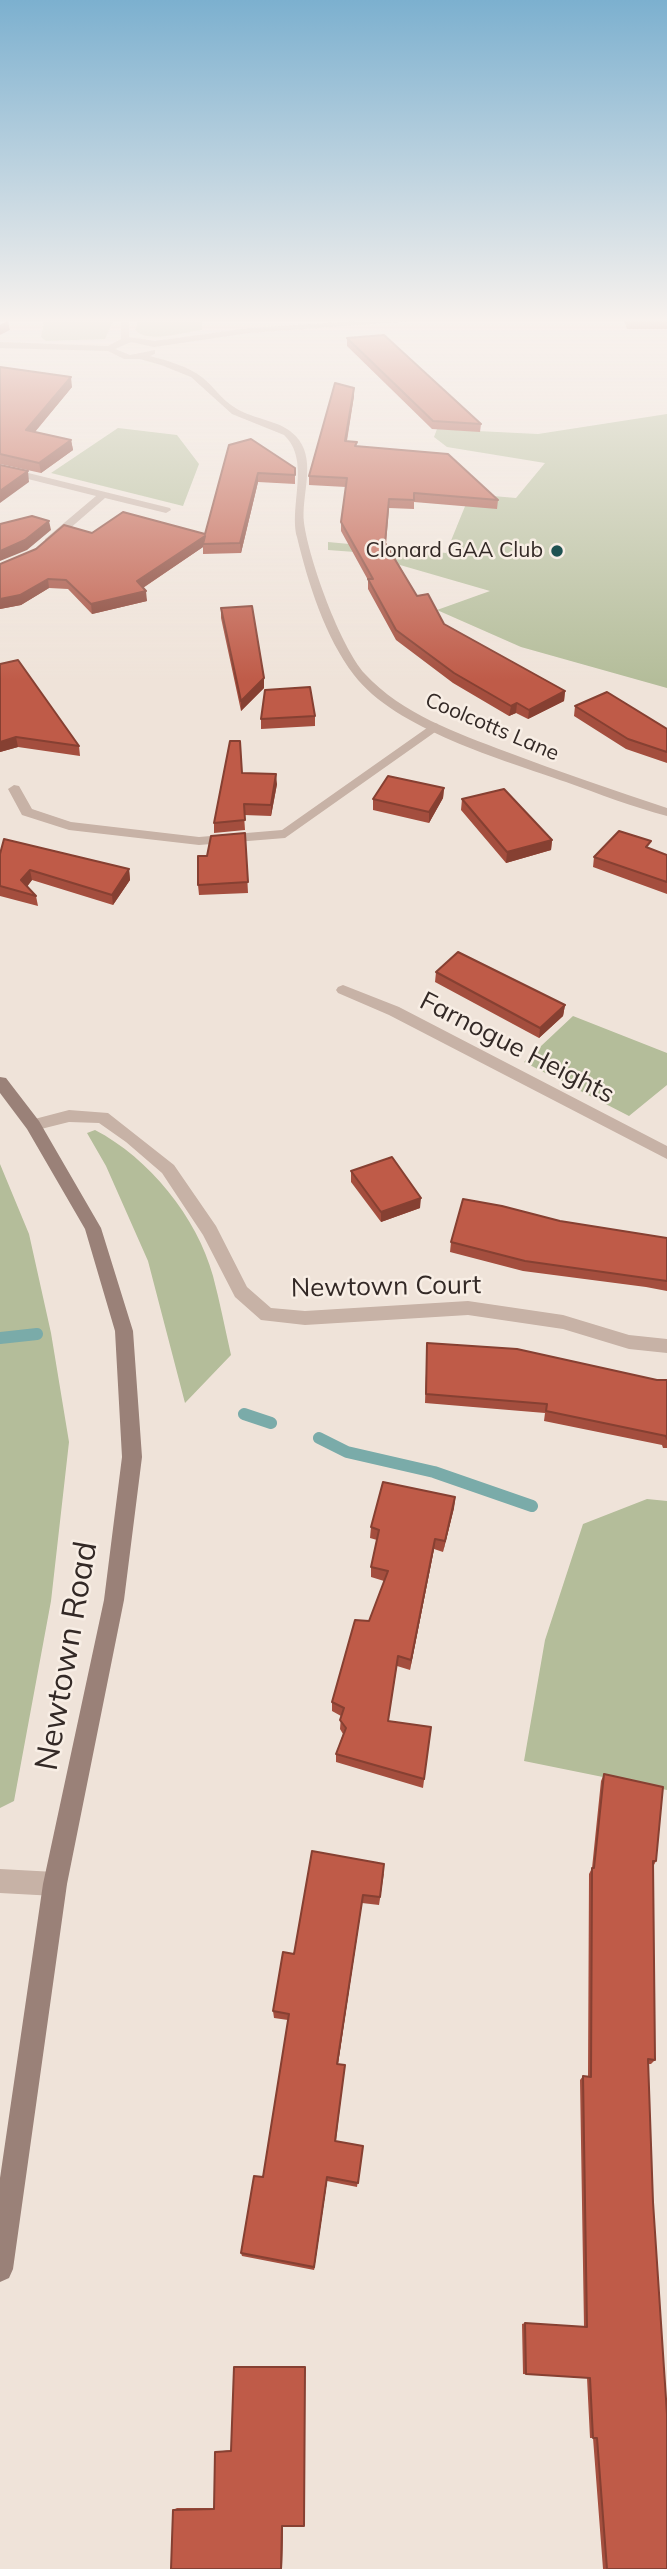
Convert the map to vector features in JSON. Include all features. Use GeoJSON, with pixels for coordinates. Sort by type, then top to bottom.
{"type":"FeatureCollection","features":[{"type":"Feature","properties":{"kind":"main road","name":"Newtown Road"},"geometry":{"type":"LineString","coordinates":[[0,1082],[33,1125],[93,1228],[124,1331],[132,1457],[114,1600],[55,1884],[0,2269]]}},
{"type":"Feature","properties":{"kind":"street","name":"Coolcotts Lane"},"geometry":{"type":"LineString","coordinates":[[296,441],[301,451],[302,463],[299,523],[306,553],[348,654],[356,670],[368,682],[388,699],[434,727],[558,776],[667,812]]}},
{"type":"Feature","properties":{"kind":"street"},"geometry":{"type":"LineString","coordinates":[[0,469],[166,510]]}},
{"type":"Feature","properties":{"kind":"street"},"geometry":{"type":"LineString","coordinates":[[42,546],[103,495]]}},
{"type":"Feature","properties":{"kind":"street"},"geometry":{"type":"LineString","coordinates":[[14,789],[27,812],[68,826],[199,841],[285,834],[434,727]]}},
{"type":"Feature","properties":{"kind":"street","name":"Farnogue Heights"},"geometry":{"type":"LineString","coordinates":[[343,990],[394,1011],[667,1153]]}},
{"type":"Feature","properties":{"kind":"street","name":"Newtown Court"},"geometry":{"type":"LineString","coordinates":[[33,1125],[69,1116],[102,1117],[132,1138],[169,1169],[210,1231],[242,1292],[267,1315],[305,1318],[468,1308],[563,1322],[629,1342],[667,1346]]}},
{"type":"Feature","properties":{"kind":"street"},"geometry":{"type":"LineString","coordinates":[[0,1881],[55,1884]]}},
{"type":"Feature","properties":{"kind":"green space"},"geometry":{"type":"Polygon","coordinates":[[[99,441],[181,441],[199,464],[183,506],[51,473],[99,441]]]}},
{"type":"Feature","properties":{"kind":"green space","name":"Clonard GAA Club"},"geometry":{"type":"Polygon","coordinates":[[[439,441],[667,441],[667,688],[521,647],[437,610],[490,591],[355,552],[328,550],[328,542],[446,553],[470,494],[516,498],[545,463],[447,447],[439,441]]]}},
{"type":"Feature","properties":{"kind":"green space"},"geometry":{"type":"Polygon","coordinates":[[[573,1016],[667,1053],[667,1085],[629,1116],[524,1062],[573,1016]]]}},
{"type":"Feature","properties":{"kind":"green space"},"geometry":{"type":"Polygon","coordinates":[[[95,1130],[134,1156],[152,1173],[183,1211],[206,1254],[231,1355],[185,1403],[148,1261],[106,1166],[87,1133],[95,1130]]]}},
{"type":"Feature","properties":{"kind":"green space"},"geometry":{"type":"Polygon","coordinates":[[[0,1164],[29,1234],[51,1333],[69,1442],[51,1601],[14,1801],[0,1808],[0,1164]]]}},
{"type":"Feature","properties":{"kind":"green space"},"geometry":{"type":"Polygon","coordinates":[[[647,1499],[667,1501],[667,1790],[524,1761],[545,1640],[583,1524],[647,1499]]]}},
{"type":"Feature","properties":{"kind":"building"},"geometry":{"type":"Polygon","coordinates":[[[0,441],[70,441],[39,463],[0,454],[0,441]]]}},
{"type":"Feature","properties":{"kind":"building"},"geometry":{"type":"Polygon","coordinates":[[[254,441],[295,468],[295,475],[258,473],[240,543],[203,544],[205,536],[137,581],[146,591],[91,604],[66,580],[48,579],[20,595],[0,599],[0,564],[36,549],[64,525],[92,533],[123,512],[205,534],[229,445],[254,441]]]}},
{"type":"Feature","properties":{"kind":"building"},"geometry":{"type":"Polygon","coordinates":[[[319,441],[357,442],[355,446],[448,454],[498,500],[414,493],[414,500],[389,499],[385,543],[417,596],[428,594],[444,624],[565,691],[529,710],[517,703],[511,706],[454,673],[396,630],[368,579],[373,579],[341,522],[347,478],[309,476],[319,441]]]}},
{"type":"Feature","properties":{"kind":"building"},"geometry":{"type":"Polygon","coordinates":[[[0,465],[28,471],[0,491],[0,465]]]}},
{"type":"Feature","properties":{"kind":"building"},"geometry":{"type":"Polygon","coordinates":[[[32,516],[49,521],[25,540],[0,551],[0,524],[32,516]]]}},
{"type":"Feature","properties":{"kind":"building"},"geometry":{"type":"Polygon","coordinates":[[[252,606],[264,678],[241,701],[221,608],[252,606]]]}},
{"type":"Feature","properties":{"kind":"building"},"geometry":{"type":"Polygon","coordinates":[[[18,660],[79,746],[16,737],[0,742],[0,664],[18,660]]]}},
{"type":"Feature","properties":{"kind":"building"},"geometry":{"type":"Polygon","coordinates":[[[310,687],[315,716],[261,719],[265,690],[310,687]]]}},
{"type":"Feature","properties":{"kind":"building"},"geometry":{"type":"Polygon","coordinates":[[[607,692],[667,729],[667,752],[628,739],[575,706],[607,692]]]}},
{"type":"Feature","properties":{"kind":"building"},"geometry":{"type":"Polygon","coordinates":[[[230,741],[240,741],[242,773],[276,774],[271,805],[244,804],[245,820],[214,823],[230,741]]]}},
{"type":"Feature","properties":{"kind":"building"},"geometry":{"type":"Polygon","coordinates":[[[388,776],[444,788],[429,812],[373,799],[388,776]]]}},
{"type":"Feature","properties":{"kind":"building"},"geometry":{"type":"Polygon","coordinates":[[[504,789],[552,840],[507,852],[462,799],[504,789]]]}},
{"type":"Feature","properties":{"kind":"building"},"geometry":{"type":"Polygon","coordinates":[[[619,831],[651,841],[646,847],[667,855],[667,882],[594,857],[619,831]]]}},
{"type":"Feature","properties":{"kind":"building"},"geometry":{"type":"Polygon","coordinates":[[[245,833],[248,882],[198,885],[198,856],[207,856],[211,836],[245,833]]]}},
{"type":"Feature","properties":{"kind":"building"},"geometry":{"type":"Polygon","coordinates":[[[4,839],[129,869],[112,895],[30,870],[21,880],[36,896],[0,886],[0,854],[4,839]]]}},
{"type":"Feature","properties":{"kind":"building"},"geometry":{"type":"Polygon","coordinates":[[[458,952],[565,1005],[540,1028],[436,972],[458,952]]]}},
{"type":"Feature","properties":{"kind":"building"},"geometry":{"type":"Polygon","coordinates":[[[392,1157],[421,1198],[381,1212],[351,1171],[392,1157]]]}},
{"type":"Feature","properties":{"kind":"building"},"geometry":{"type":"Polygon","coordinates":[[[463,1199],[560,1221],[667,1238],[667,1281],[525,1261],[451,1242],[463,1199]]]}},
{"type":"Feature","properties":{"kind":"building"},"geometry":{"type":"Polygon","coordinates":[[[427,1343],[517,1349],[667,1380],[667,1439],[666,1436],[546,1411],[547,1404],[426,1394],[427,1343]]]}},
{"type":"Feature","properties":{"kind":"building"},"geometry":{"type":"Polygon","coordinates":[[[383,1482],[455,1497],[445,1541],[435,1539],[411,1660],[398,1656],[388,1721],[431,1727],[424,1779],[336,1754],[346,1728],[340,1720],[344,1708],[332,1702],[355,1620],[369,1621],[388,1571],[371,1567],[379,1530],[371,1527],[383,1482]]]}},
{"type":"Feature","properties":{"kind":"building"},"geometry":{"type":"Polygon","coordinates":[[[604,1774],[663,1787],[656,1861],[653,1861],[655,2060],[648,2059],[653,2202],[667,2414],[667,2569],[607,2569],[597,2438],[593,2438],[590,2378],[526,2374],[525,2323],[587,2327],[583,2076],[591,2077],[592,1868],[604,1774]]]}},
{"type":"Feature","properties":{"kind":"building"},"geometry":{"type":"Polygon","coordinates":[[[312,1851],[384,1864],[380,1897],[363,1895],[337,2064],[345,2065],[335,2141],[363,2146],[358,2183],[327,2177],[314,2267],[241,2253],[254,2176],[263,2177],[289,2014],[273,2011],[283,1952],[294,1954],[312,1851]]]}},
{"type":"Feature","properties":{"kind":"building"},"geometry":{"type":"Polygon","coordinates":[[[234,2367],[305,2367],[304,2526],[282,2526],[281,2569],[171,2569],[173,2510],[214,2509],[215,2452],[231,2451],[234,2367]]]}},
{"type":"Feature","properties":{"kind":"waterway"},"geometry":{"type":"LineString","coordinates":[[0,1338],[37,1334]]}},
{"type":"Feature","properties":{"kind":"waterway"},"geometry":{"type":"LineString","coordinates":[[244,1414],[271,1423]]}},
{"type":"Feature","properties":{"kind":"waterway"},"geometry":{"type":"LineString","coordinates":[[319,1438],[347,1452],[434,1472],[532,1506]]}},
{"type":"Feature","properties":{"kind":"place","name":"Clonard GAA Club"},"geometry":{"type":"Point","coordinates":[557,551]}}]}
